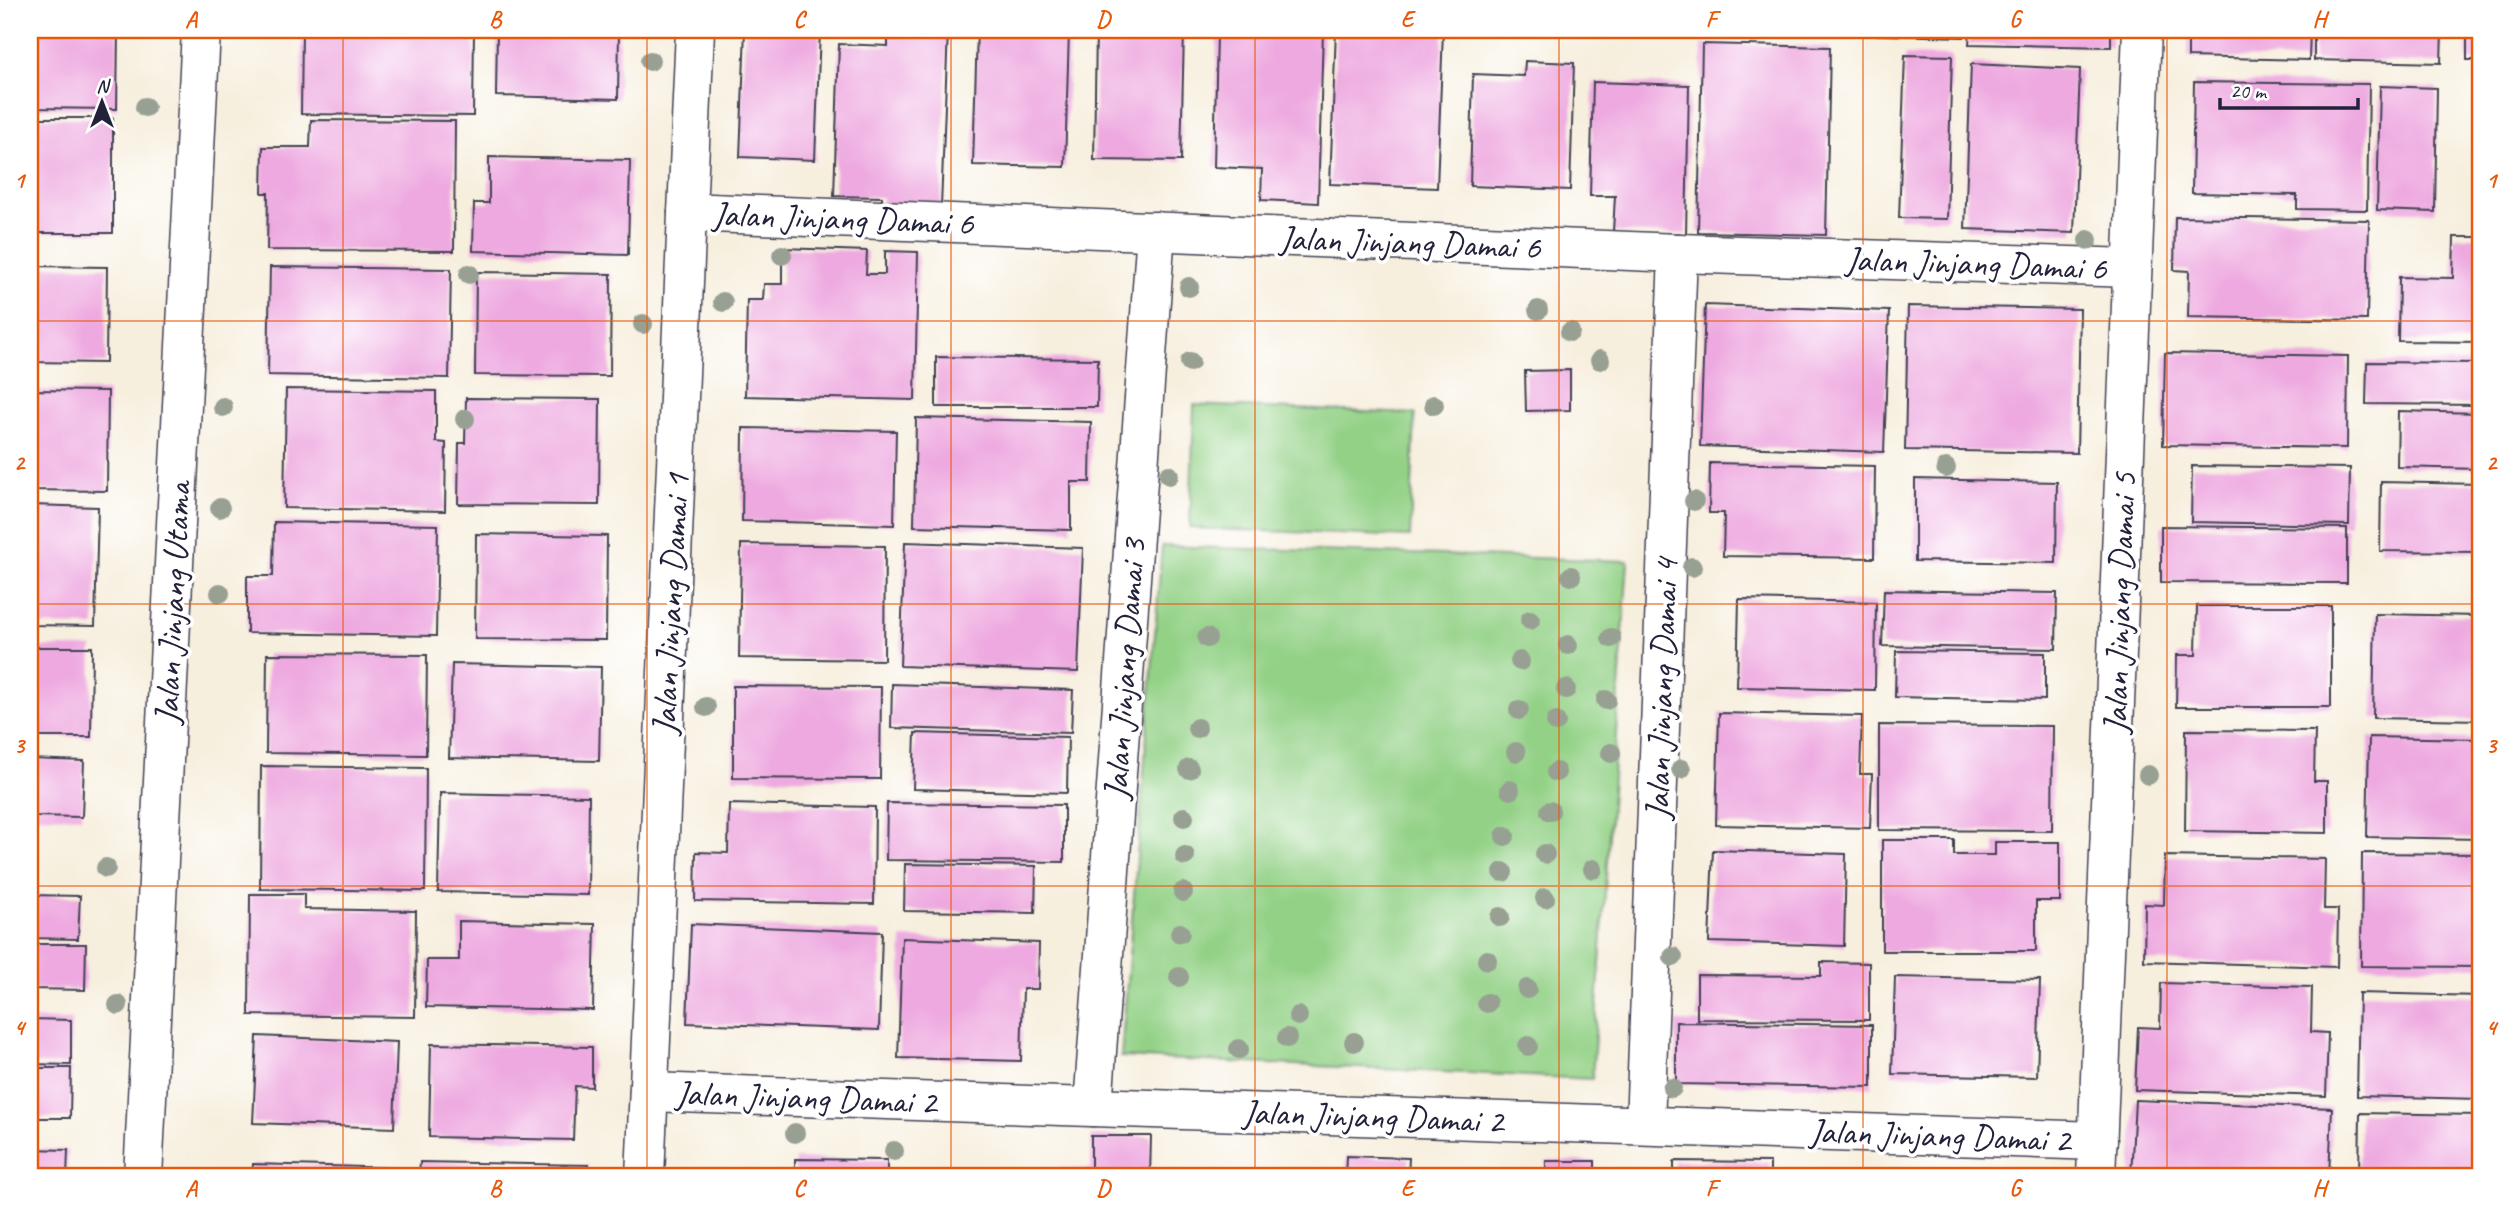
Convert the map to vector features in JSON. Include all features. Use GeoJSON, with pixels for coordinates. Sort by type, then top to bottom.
{"type":"FeatureCollection","features":[{"type":"Feature","properties":{"kind":"street","name":"Jalan Jinjang Utama"},"geometry":{"type":"LineString","coordinates":[[143,1177],[201,30]]}},
{"type":"Feature","properties":{"kind":"street","name":"Jalan Jinjang Damai 1"},"geometry":{"type":"LineString","coordinates":[[645,1177],[695,30]]}},
{"type":"Feature","properties":{"kind":"street","name":"Jalan Jinjang Damai 5"},"geometry":{"type":"LineString","coordinates":[[2097,1159],[2142,30]]}},
{"type":"Feature","properties":{"kind":"street","name":"Jalan Jinjang Damai 6"},"geometry":{"type":"LineString","coordinates":[[687,212],[1678,253],[2132,268]]}},
{"type":"Feature","properties":{"kind":"street","name":"Jalan Jinjang Damai 3"},"geometry":{"type":"LineString","coordinates":[[1093,1107],[1156,231]]}},
{"type":"Feature","properties":{"kind":"street","name":"Jalan Jinjang Damai 4"},"geometry":{"type":"LineString","coordinates":[[1645,1125],[1678,253]]}},
{"type":"Feature","properties":{"kind":"street","name":"Jalan Jinjang Damai 2"},"geometry":{"type":"LineString","coordinates":[[649,1092],[1645,1125],[2097,1159]]}},
{"type":"Feature","properties":{"kind":"green space"},"geometry":{"type":"Polygon","coordinates":[[[1194,405],[1415,414],[1410,537],[1190,528],[1194,405]]]}},
{"type":"Feature","properties":{"kind":"green space"},"geometry":{"type":"Polygon","coordinates":[[[1162,546],[1628,561],[1592,1079],[1121,1057],[1162,546]]]}},
{"type":"Feature","properties":{"kind":"building"},"geometry":{"type":"Polygon","coordinates":[[[30,30],[118,30],[117,109],[30,108],[30,30]]]}},
{"type":"Feature","properties":{"kind":"building"},"geometry":{"type":"Polygon","coordinates":[[[302,30],[474,30],[473,116],[301,114],[302,30]]]}},
{"type":"Feature","properties":{"kind":"building"},"geometry":{"type":"Polygon","coordinates":[[[497,30],[619,30],[618,99],[496,96],[497,30]]]}},
{"type":"Feature","properties":{"kind":"building"},"geometry":{"type":"Polygon","coordinates":[[[745,30],[820,30],[815,160],[740,157],[745,30]]]}},
{"type":"Feature","properties":{"kind":"building"},"geometry":{"type":"Polygon","coordinates":[[[888,30],[948,30],[941,207],[882,205],[882,197],[834,196],[839,44],[888,46],[888,30]]]}},
{"type":"Feature","properties":{"kind":"building"},"geometry":{"type":"Polygon","coordinates":[[[977,30],[1069,30],[1065,167],[973,165],[977,30]]]}},
{"type":"Feature","properties":{"kind":"building"},"geometry":{"type":"Polygon","coordinates":[[[1096,30],[1184,30],[1181,161],[1094,160],[1096,30]]]}},
{"type":"Feature","properties":{"kind":"building"},"geometry":{"type":"Polygon","coordinates":[[[1266,30],[1323,30],[1318,203],[1261,200],[1262,169],[1214,167],[1217,34],[1266,34],[1266,30]]]}},
{"type":"Feature","properties":{"kind":"building"},"geometry":{"type":"Polygon","coordinates":[[[1336,30],[1443,30],[1437,188],[1330,184],[1336,30]]]}},
{"type":"Feature","properties":{"kind":"building"},"geometry":{"type":"Polygon","coordinates":[[[1836,30],[1836,34],[1754,32],[1836,30]]]}},
{"type":"Feature","properties":{"kind":"building"},"geometry":{"type":"Polygon","coordinates":[[[1843,30],[1964,30],[1964,37],[1843,34],[1843,30]]]}},
{"type":"Feature","properties":{"kind":"building"},"geometry":{"type":"Polygon","coordinates":[[[1970,30],[2111,30],[2111,47],[1969,44],[1970,30]]]}},
{"type":"Feature","properties":{"kind":"building"},"geometry":{"type":"Polygon","coordinates":[[[2188,30],[2310,30],[2309,60],[2188,57],[2188,30]]]}},
{"type":"Feature","properties":{"kind":"building"},"geometry":{"type":"Polygon","coordinates":[[[2314,30],[2442,30],[2441,63],[2314,60],[2314,30]]]}},
{"type":"Feature","properties":{"kind":"building"},"geometry":{"type":"Polygon","coordinates":[[[2467,30],[2480,30],[2480,60],[2467,60],[2467,30]]]}},
{"type":"Feature","properties":{"kind":"building"},"geometry":{"type":"Polygon","coordinates":[[[1702,44],[1830,47],[1826,235],[1698,232],[1702,44]]]}},
{"type":"Feature","properties":{"kind":"building"},"geometry":{"type":"Polygon","coordinates":[[[1905,55],[1952,56],[1947,219],[1899,218],[1905,55]]]}},
{"type":"Feature","properties":{"kind":"building"},"geometry":{"type":"Polygon","coordinates":[[[1525,61],[1574,63],[1570,190],[1470,186],[1473,74],[1524,76],[1525,61]]]}},
{"type":"Feature","properties":{"kind":"building"},"geometry":{"type":"Polygon","coordinates":[[[1971,64],[2080,69],[2074,233],[1965,229],[1971,64]]]}},
{"type":"Feature","properties":{"kind":"building"},"geometry":{"type":"Polygon","coordinates":[[[1593,82],[1689,85],[1686,234],[1613,232],[1615,196],[1590,196],[1593,82]]]}},
{"type":"Feature","properties":{"kind":"building"},"geometry":{"type":"Polygon","coordinates":[[[2194,82],[2369,84],[2367,210],[2297,209],[2297,195],[2192,193],[2194,82]]]}},
{"type":"Feature","properties":{"kind":"building"},"geometry":{"type":"Polygon","coordinates":[[[2380,86],[2437,88],[2435,212],[2377,210],[2380,86]]]}},
{"type":"Feature","properties":{"kind":"building"},"geometry":{"type":"Polygon","coordinates":[[[30,118],[113,118],[113,233],[30,233],[30,118]]]}},
{"type":"Feature","properties":{"kind":"building"},"geometry":{"type":"Polygon","coordinates":[[[311,120],[455,121],[454,251],[267,250],[268,193],[262,193],[263,147],[310,147],[311,120]]]}},
{"type":"Feature","properties":{"kind":"building"},"geometry":{"type":"Polygon","coordinates":[[[489,157],[630,160],[628,255],[473,251],[474,203],[489,203],[489,157]]]}},
{"type":"Feature","properties":{"kind":"building"},"geometry":{"type":"Polygon","coordinates":[[[2175,217],[2369,220],[2367,320],[2188,317],[2189,271],[2174,270],[2175,217]]]}},
{"type":"Feature","properties":{"kind":"building"},"geometry":{"type":"Polygon","coordinates":[[[2454,237],[2480,237],[2480,342],[2398,341],[2399,277],[2453,278],[2454,237]]]}},
{"type":"Feature","properties":{"kind":"building"},"geometry":{"type":"Polygon","coordinates":[[[782,248],[867,251],[866,274],[885,274],[885,251],[918,252],[915,400],[745,396],[747,300],[763,300],[764,284],[782,284],[782,248]]]}},
{"type":"Feature","properties":{"kind":"building"},"geometry":{"type":"Polygon","coordinates":[[[30,266],[107,267],[106,363],[30,362],[30,266]]]}},
{"type":"Feature","properties":{"kind":"building"},"geometry":{"type":"Polygon","coordinates":[[[270,267],[451,269],[449,378],[268,375],[270,267]]]}},
{"type":"Feature","properties":{"kind":"building"},"geometry":{"type":"Polygon","coordinates":[[[476,272],[611,274],[610,376],[475,375],[476,272]]]}},
{"type":"Feature","properties":{"kind":"building"},"geometry":{"type":"Polygon","coordinates":[[[1705,305],[1889,311],[1884,452],[1700,446],[1705,305]]]}},
{"type":"Feature","properties":{"kind":"building"},"geometry":{"type":"Polygon","coordinates":[[[1908,306],[2080,309],[2077,453],[1905,450],[1908,306]]]}},
{"type":"Feature","properties":{"kind":"building"},"geometry":{"type":"Polygon","coordinates":[[[2165,353],[2348,356],[2347,448],[2163,445],[2165,353]]]}},
{"type":"Feature","properties":{"kind":"building"},"geometry":{"type":"Polygon","coordinates":[[[936,357],[1098,359],[1097,407],[936,407],[936,357]]]}},
{"type":"Feature","properties":{"kind":"building"},"geometry":{"type":"Polygon","coordinates":[[[2367,362],[2480,363],[2480,405],[2366,404],[2367,362]]]}},
{"type":"Feature","properties":{"kind":"building"},"geometry":{"type":"Polygon","coordinates":[[[1570,370],[1570,410],[1526,411],[1525,371],[1570,370]]]}},
{"type":"Feature","properties":{"kind":"building"},"geometry":{"type":"Polygon","coordinates":[[[286,389],[436,391],[436,442],[446,443],[445,511],[284,508],[286,389]]]}},
{"type":"Feature","properties":{"kind":"building"},"geometry":{"type":"Polygon","coordinates":[[[30,390],[108,391],[107,491],[30,490],[30,390]]]}},
{"type":"Feature","properties":{"kind":"building"},"geometry":{"type":"Polygon","coordinates":[[[466,398],[600,399],[599,505],[458,504],[459,443],[465,443],[466,398]]]}},
{"type":"Feature","properties":{"kind":"building"},"geometry":{"type":"Polygon","coordinates":[[[2398,411],[2480,413],[2480,469],[2397,467],[2398,411]]]}},
{"type":"Feature","properties":{"kind":"building"},"geometry":{"type":"Polygon","coordinates":[[[916,418],[1091,422],[1090,482],[1071,482],[1071,530],[914,526],[916,418]]]}},
{"type":"Feature","properties":{"kind":"building"},"geometry":{"type":"Polygon","coordinates":[[[743,428],[896,431],[894,525],[742,521],[743,428]]]}},
{"type":"Feature","properties":{"kind":"building"},"geometry":{"type":"Polygon","coordinates":[[[1710,463],[1875,466],[1874,558],[1723,556],[1724,513],[1709,513],[1710,463]]]}},
{"type":"Feature","properties":{"kind":"building"},"geometry":{"type":"Polygon","coordinates":[[[2192,466],[2350,468],[2349,525],[2191,522],[2192,466]]]}},
{"type":"Feature","properties":{"kind":"building"},"geometry":{"type":"Polygon","coordinates":[[[1915,479],[2057,482],[2056,563],[1915,561],[1915,479]]]}},
{"type":"Feature","properties":{"kind":"building"},"geometry":{"type":"Polygon","coordinates":[[[2381,482],[2480,484],[2480,552],[2380,551],[2381,482]]]}},
{"type":"Feature","properties":{"kind":"building"},"geometry":{"type":"Polygon","coordinates":[[[30,505],[98,507],[95,626],[30,625],[30,505]]]}},
{"type":"Feature","properties":{"kind":"building"},"geometry":{"type":"Polygon","coordinates":[[[274,522],[438,525],[436,636],[247,633],[247,576],[273,576],[274,522]]]}},
{"type":"Feature","properties":{"kind":"building"},"geometry":{"type":"Polygon","coordinates":[[[2161,526],[2347,528],[2347,583],[2161,582],[2161,526]]]}},
{"type":"Feature","properties":{"kind":"building"},"geometry":{"type":"Polygon","coordinates":[[[476,534],[607,536],[606,640],[475,639],[476,534]]]}},
{"type":"Feature","properties":{"kind":"building"},"geometry":{"type":"Polygon","coordinates":[[[905,542],[1083,548],[1078,672],[900,666],[905,542]]]}},
{"type":"Feature","properties":{"kind":"building"},"geometry":{"type":"Polygon","coordinates":[[[741,544],[885,546],[884,660],[739,658],[741,544]]]}},
{"type":"Feature","properties":{"kind":"building"},"geometry":{"type":"Polygon","coordinates":[[[1884,590],[2057,593],[2056,649],[1882,646],[1884,590]]]}},
{"type":"Feature","properties":{"kind":"building"},"geometry":{"type":"Polygon","coordinates":[[[1739,599],[1876,602],[1875,690],[1737,687],[1739,599]]]}},
{"type":"Feature","properties":{"kind":"building"},"geometry":{"type":"Polygon","coordinates":[[[2197,606],[2331,606],[2331,707],[2176,707],[2177,655],[2196,655],[2197,606]]]}},
{"type":"Feature","properties":{"kind":"building"},"geometry":{"type":"Polygon","coordinates":[[[2375,614],[2480,616],[2480,720],[2373,718],[2375,614]]]}},
{"type":"Feature","properties":{"kind":"building"},"geometry":{"type":"Polygon","coordinates":[[[30,647],[92,647],[91,737],[30,737],[30,647]]]}},
{"type":"Feature","properties":{"kind":"building"},"geometry":{"type":"Polygon","coordinates":[[[1896,651],[2045,653],[2045,700],[1895,697],[1896,651]]]}},
{"type":"Feature","properties":{"kind":"building"},"geometry":{"type":"Polygon","coordinates":[[[267,654],[427,655],[426,755],[266,753],[267,654]]]}},
{"type":"Feature","properties":{"kind":"building"},"geometry":{"type":"Polygon","coordinates":[[[452,664],[601,667],[599,761],[449,758],[452,664]]]}},
{"type":"Feature","properties":{"kind":"building"},"geometry":{"type":"Polygon","coordinates":[[[892,684],[1073,690],[1071,733],[891,728],[892,684]]]}},
{"type":"Feature","properties":{"kind":"building"},"geometry":{"type":"Polygon","coordinates":[[[733,686],[881,687],[880,779],[733,778],[733,686]]]}},
{"type":"Feature","properties":{"kind":"building"},"geometry":{"type":"Polygon","coordinates":[[[1719,713],[1862,716],[1860,774],[1872,774],[1870,828],[1716,825],[1719,713]]]}},
{"type":"Feature","properties":{"kind":"building"},"geometry":{"type":"Polygon","coordinates":[[[1879,725],[2053,726],[2052,831],[1879,830],[1879,725]]]}},
{"type":"Feature","properties":{"kind":"building"},"geometry":{"type":"Polygon","coordinates":[[[2186,730],[2315,731],[2314,781],[2327,781],[2327,833],[2185,831],[2186,730]]]}},
{"type":"Feature","properties":{"kind":"building"},"geometry":{"type":"Polygon","coordinates":[[[915,733],[1068,737],[1067,793],[913,789],[915,733]]]}},
{"type":"Feature","properties":{"kind":"building"},"geometry":{"type":"Polygon","coordinates":[[[2369,737],[2480,739],[2480,839],[2367,837],[2369,737]]]}},
{"type":"Feature","properties":{"kind":"building"},"geometry":{"type":"Polygon","coordinates":[[[30,759],[84,761],[82,817],[30,816],[30,759]]]}},
{"type":"Feature","properties":{"kind":"building"},"geometry":{"type":"Polygon","coordinates":[[[261,766],[426,768],[425,891],[260,889],[261,766]]]}},
{"type":"Feature","properties":{"kind":"building"},"geometry":{"type":"Polygon","coordinates":[[[440,793],[589,796],[588,895],[438,892],[440,793]]]}},
{"type":"Feature","properties":{"kind":"building"},"geometry":{"type":"Polygon","coordinates":[[[887,803],[1064,805],[1064,862],[886,860],[887,803]]]}},
{"type":"Feature","properties":{"kind":"building"},"geometry":{"type":"Polygon","coordinates":[[[729,804],[875,807],[874,904],[695,901],[696,852],[728,853],[729,804]]]}},
{"type":"Feature","properties":{"kind":"building"},"geometry":{"type":"Polygon","coordinates":[[[1882,840],[1954,840],[1954,855],[1995,855],[1995,842],[2060,842],[2060,901],[2036,901],[2036,951],[1882,951],[1882,840]]]}},
{"type":"Feature","properties":{"kind":"building"},"geometry":{"type":"Polygon","coordinates":[[[1713,850],[1846,854],[1844,946],[1709,942],[1713,850]]]}},
{"type":"Feature","properties":{"kind":"building"},"geometry":{"type":"Polygon","coordinates":[[[2362,853],[2480,854],[2480,967],[2361,966],[2362,853]]]}},
{"type":"Feature","properties":{"kind":"building"},"geometry":{"type":"Polygon","coordinates":[[[2165,856],[2325,859],[2324,909],[2338,909],[2337,967],[2144,961],[2145,904],[2164,905],[2165,856]]]}},
{"type":"Feature","properties":{"kind":"building"},"geometry":{"type":"Polygon","coordinates":[[[905,864],[1036,866],[1035,913],[904,911],[905,864]]]}},
{"type":"Feature","properties":{"kind":"building"},"geometry":{"type":"Polygon","coordinates":[[[250,894],[304,894],[304,909],[416,911],[415,1017],[249,1015],[250,894]]]}},
{"type":"Feature","properties":{"kind":"building"},"geometry":{"type":"Polygon","coordinates":[[[30,895],[80,896],[78,939],[30,938],[30,895]]]}},
{"type":"Feature","properties":{"kind":"building"},"geometry":{"type":"Polygon","coordinates":[[[459,921],[595,924],[593,1010],[426,1007],[427,960],[459,960],[459,921]]]}},
{"type":"Feature","properties":{"kind":"building"},"geometry":{"type":"Polygon","coordinates":[[[691,924],[882,932],[879,1030],[687,1023],[691,924]]]}},
{"type":"Feature","properties":{"kind":"building"},"geometry":{"type":"Polygon","coordinates":[[[902,938],[1039,943],[1038,989],[1023,989],[1021,1061],[898,1058],[902,938]]]}},
{"type":"Feature","properties":{"kind":"building"},"geometry":{"type":"Polygon","coordinates":[[[30,944],[86,944],[85,990],[30,989],[30,944]]]}},
{"type":"Feature","properties":{"kind":"building"},"geometry":{"type":"Polygon","coordinates":[[[1821,962],[1869,963],[1869,1020],[1697,1019],[1697,975],[1821,976],[1821,962]]]}},
{"type":"Feature","properties":{"kind":"building"},"geometry":{"type":"Polygon","coordinates":[[[1895,977],[2040,980],[2037,1077],[1892,1074],[1895,977]]]}},
{"type":"Feature","properties":{"kind":"building"},"geometry":{"type":"Polygon","coordinates":[[[2161,983],[2312,987],[2311,1032],[2328,1033],[2326,1096],[2135,1090],[2138,1027],[2160,1028],[2161,983]]]}},
{"type":"Feature","properties":{"kind":"building"},"geometry":{"type":"Polygon","coordinates":[[[2359,993],[2480,996],[2480,1099],[2357,1096],[2359,993]]]}},
{"type":"Feature","properties":{"kind":"building"},"geometry":{"type":"Polygon","coordinates":[[[30,1019],[71,1020],[71,1065],[30,1064],[30,1019]]]}},
{"type":"Feature","properties":{"kind":"building"},"geometry":{"type":"Polygon","coordinates":[[[1676,1022],[1872,1025],[1872,1087],[1676,1084],[1676,1022]]]}},
{"type":"Feature","properties":{"kind":"building"},"geometry":{"type":"Polygon","coordinates":[[[257,1036],[397,1042],[394,1128],[253,1123],[257,1036]]]}},
{"type":"Feature","properties":{"kind":"building"},"geometry":{"type":"Polygon","coordinates":[[[431,1044],[592,1047],[592,1087],[575,1086],[573,1140],[429,1137],[431,1044]]]}},
{"type":"Feature","properties":{"kind":"building"},"geometry":{"type":"Polygon","coordinates":[[[30,1068],[71,1068],[70,1118],[30,1118],[30,1068]]]}},
{"type":"Feature","properties":{"kind":"building"},"geometry":{"type":"Polygon","coordinates":[[[2135,1100],[2332,1108],[2329,1177],[2131,1177],[2135,1100]]]}},
{"type":"Feature","properties":{"kind":"building"},"geometry":{"type":"Polygon","coordinates":[[[2360,1113],[2480,1115],[2480,1177],[2359,1177],[2360,1113]]]}},
{"type":"Feature","properties":{"kind":"building"},"geometry":{"type":"Polygon","coordinates":[[[1091,1136],[1151,1136],[1150,1177],[1034,1177],[1034,1168],[1091,1168],[1091,1136]]]}},
{"type":"Feature","properties":{"kind":"building"},"geometry":{"type":"Polygon","coordinates":[[[30,1149],[68,1150],[67,1177],[30,1177],[30,1149]]]}},
{"type":"Feature","properties":{"kind":"building"},"geometry":{"type":"Polygon","coordinates":[[[1346,1156],[1409,1158],[1408,1177],[1345,1177],[1346,1156]]]}},
{"type":"Feature","properties":{"kind":"building"},"geometry":{"type":"Polygon","coordinates":[[[795,1159],[887,1160],[887,1177],[795,1177],[795,1159]]]}},
{"type":"Feature","properties":{"kind":"building"},"geometry":{"type":"Polygon","coordinates":[[[1546,1161],[1595,1161],[1595,1177],[1546,1177],[1546,1161]]]}},
{"type":"Feature","properties":{"kind":"building"},"geometry":{"type":"Polygon","coordinates":[[[1674,1161],[1770,1162],[1770,1177],[1674,1177],[1674,1161]]]}},
{"type":"Feature","properties":{"kind":"building"},"geometry":{"type":"Polygon","coordinates":[[[420,1162],[588,1165],[588,1177],[419,1177],[420,1162]]]}},
{"type":"Feature","properties":{"kind":"building"},"geometry":{"type":"Polygon","coordinates":[[[253,1164],[400,1168],[400,1177],[252,1177],[253,1164]]]}},
{"type":"Feature","properties":{"kind":"building"},"geometry":{"type":"Polygon","coordinates":[[[1425,1174],[1462,1175],[1462,1177],[1425,1177],[1425,1174]]]}}]}
